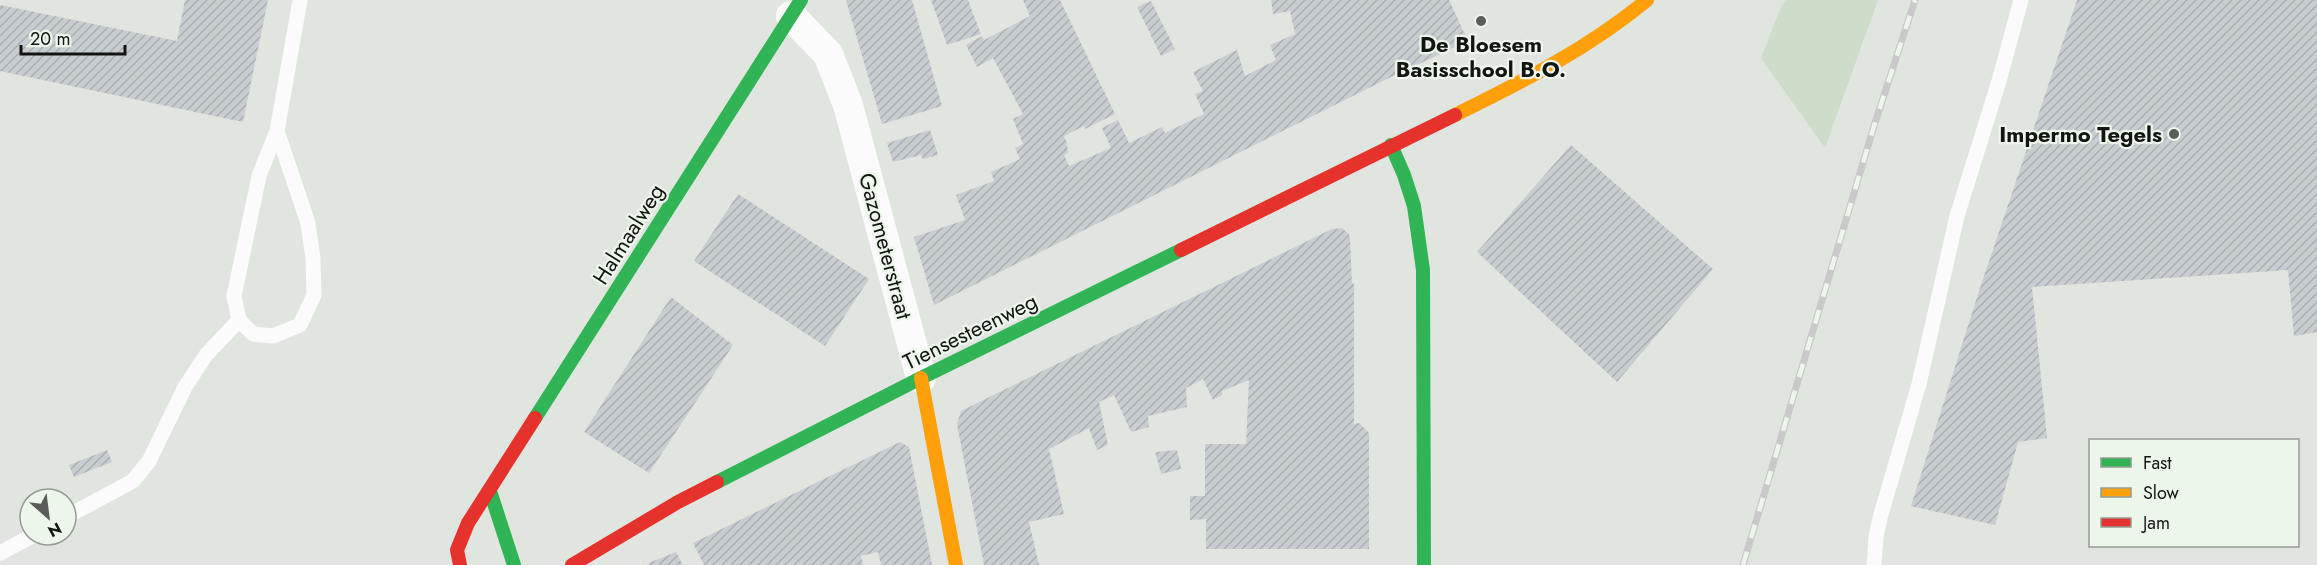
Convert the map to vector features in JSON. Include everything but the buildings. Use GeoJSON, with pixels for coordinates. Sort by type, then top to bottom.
{"type":"FeatureCollection","features":[{"type":"Feature","properties":{"kind":"street","name":"Tiensesteenweg"},"geometry":{"type":"LineString","coordinates":[[572,565],[678,502],[921,378],[1534,76],[1622,21],[1647,0]]}},
{"type":"Feature","properties":{"kind":"street","name":"Gazometerstraat"},"geometry":{"type":"LineString","coordinates":[[796,8],[828,54],[848,105],[921,378],[956,565]]}},
{"type":"Feature","properties":{"kind":"street","name":"Halmaalweg"},"geometry":{"type":"LineString","coordinates":[[460,565],[457,550],[468,523],[796,8]]}},
{"type":"Feature","properties":{"kind":"street"},"geometry":{"type":"LineString","coordinates":[[1392,145],[1404,169],[1418,216],[1421,239],[1424,311],[1425,565]]}},
{"type":"Feature","properties":{"kind":"street"},"geometry":{"type":"LineString","coordinates":[[490,490],[514,565]]}},
{"type":"Feature","properties":{"kind":"lane"},"geometry":{"type":"LineString","coordinates":[[277,131],[308,223],[313,258],[314,295],[300,324],[273,336],[253,333],[239,320],[234,296],[259,176],[277,131],[300,0]]}},
{"type":"Feature","properties":{"kind":"lane"},"geometry":{"type":"LineString","coordinates":[[1874,565],[1880,518],[1919,384],[1957,216],[1999,81],[2021,0]]}},
{"type":"Feature","properties":{"kind":"lane"},"geometry":{"type":"LineString","coordinates":[[78,511],[133,481],[149,461],[184,387],[206,355],[239,320]]}},
{"type":"Feature","properties":{"kind":"lane"},"geometry":{"type":"LineString","coordinates":[[0,553],[18,543]]}},
{"type":"Feature","properties":{"kind":"green space"},"geometry":{"type":"Polygon","coordinates":[[[1786,0],[1878,0],[1825,148],[1761,58],[1781,7],[1786,0]]]}},
{"type":"Feature","properties":{"kind":"railway"},"geometry":{"type":"LineString","coordinates":[[1743,565],[1874,126],[1915,0]]}},
{"type":"Feature","properties":{"kind":"traffic: fast"},"geometry":{"type":"LineString","coordinates":[[535,418],[801,0]]}},
{"type":"Feature","properties":{"kind":"traffic: fast"},"geometry":{"type":"LineString","coordinates":[[1391,145],[1414,206],[1423,270],[1424,565]]}},
{"type":"Feature","properties":{"kind":"traffic: fast"},"geometry":{"type":"LineString","coordinates":[[717,482],[1181,250]]}},
{"type":"Feature","properties":{"kind":"traffic: fast"},"geometry":{"type":"LineString","coordinates":[[490,491],[514,565]]}},
{"type":"Feature","properties":{"kind":"traffic: slow"},"geometry":{"type":"LineString","coordinates":[[1455,115],[1530,77],[1578,49],[1647,0]]}},
{"type":"Feature","properties":{"kind":"traffic: slow"},"geometry":{"type":"LineString","coordinates":[[921,378],[956,565]]}},
{"type":"Feature","properties":{"kind":"traffic: jam"},"geometry":{"type":"LineString","coordinates":[[1181,250],[1455,115]]}},
{"type":"Feature","properties":{"kind":"traffic: jam"},"geometry":{"type":"LineString","coordinates":[[460,565],[457,550],[468,523],[535,418]]}},
{"type":"Feature","properties":{"kind":"traffic: jam"},"geometry":{"type":"LineString","coordinates":[[572,565],[678,502],[717,482]]}},
{"type":"Feature","properties":{"kind":"place","name":"De Bloesem Basisschool B.O."},"geometry":{"type":"Point","coordinates":[1481,21]}},
{"type":"Feature","properties":{"kind":"place","name":"Impermo Tegels"},"geometry":{"type":"Point","coordinates":[2174,134]}}]}
